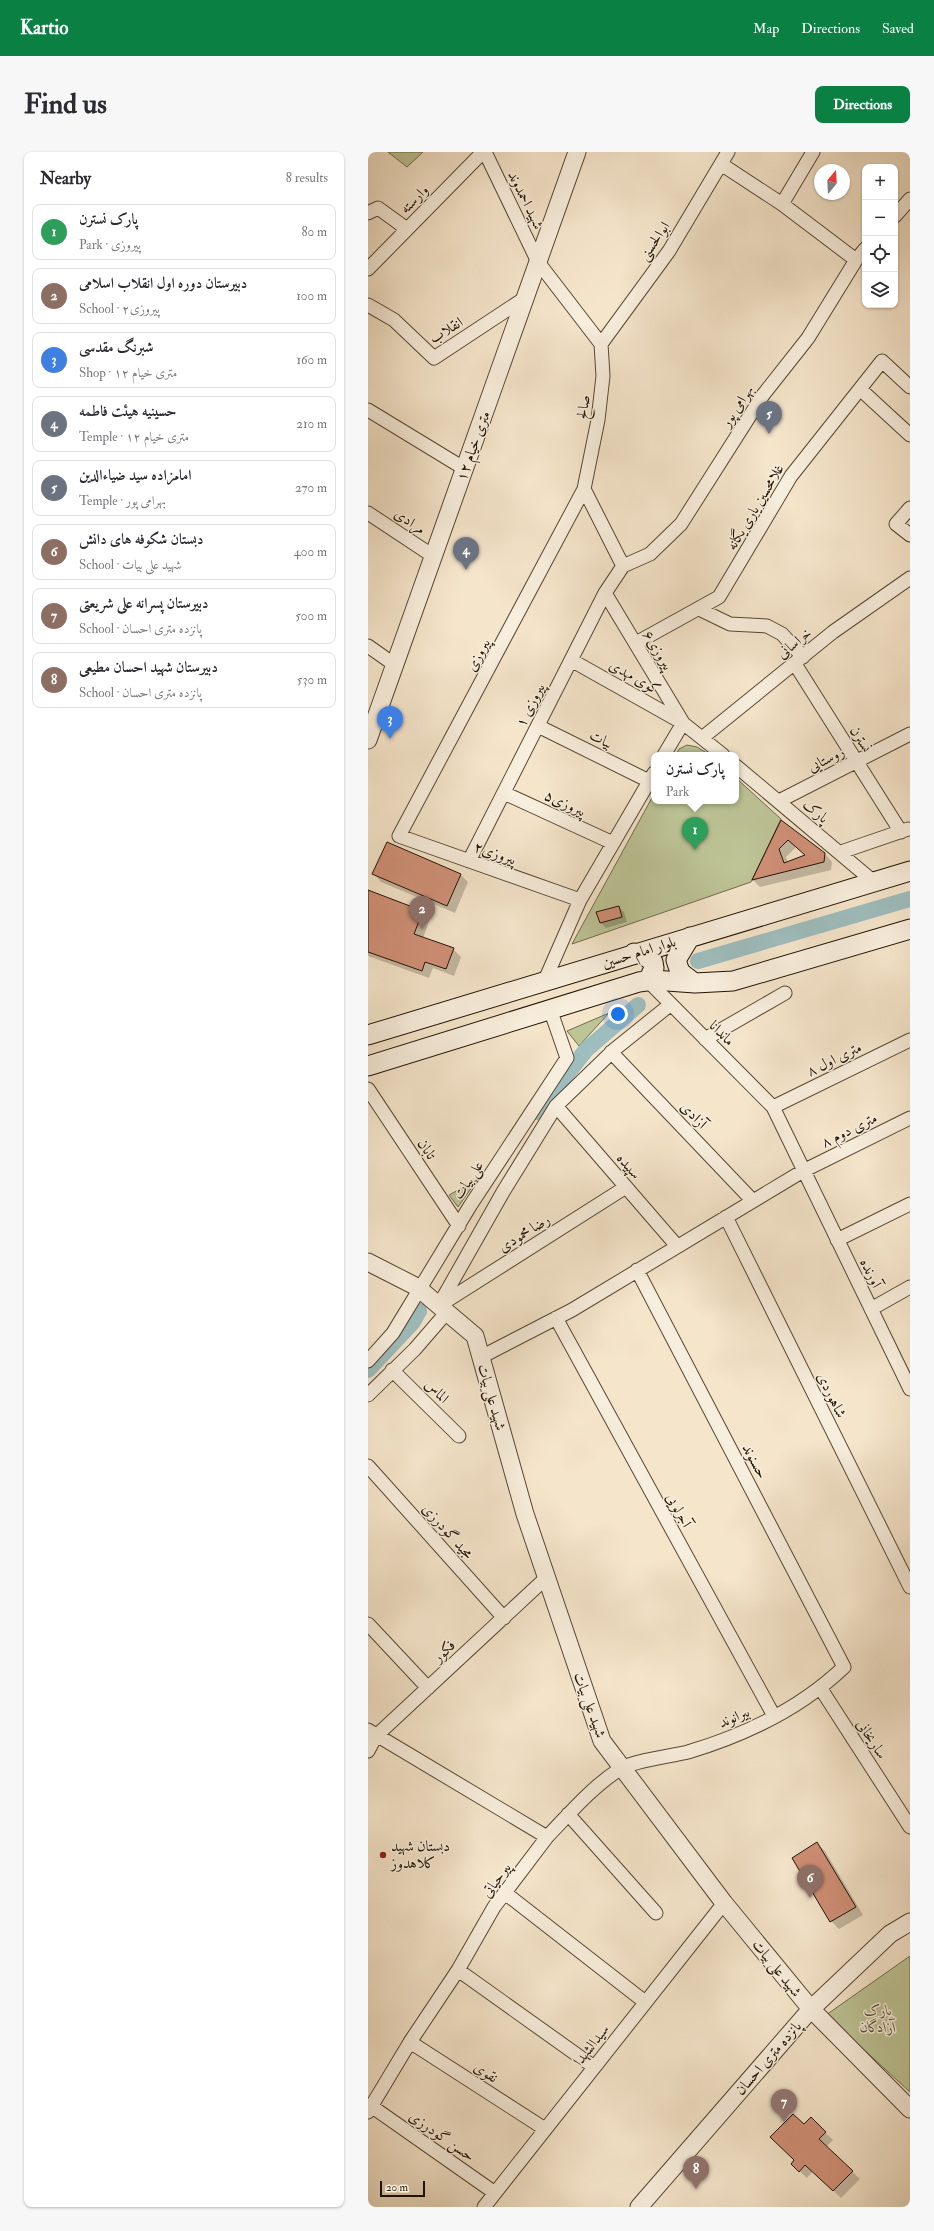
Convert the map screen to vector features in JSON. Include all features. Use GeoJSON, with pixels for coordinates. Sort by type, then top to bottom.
{"type":"FeatureCollection","features":[{"type":"Feature","properties":{"kind":"main road","name":"بلوار امام حسین"},"geometry":{"type":"LineString","coordinates":[[368,1035],[910,870]]}},
{"type":"Feature","properties":{"kind":"main road","name":"بلوار امام حسین"},"geometry":{"type":"LineString","coordinates":[[368,1066],[550,1009],[648,981],[733,981],[910,929]]}},
{"type":"Feature","properties":{"kind":"main road"},"geometry":{"type":"LineString","coordinates":[[690,936],[676,960],[680,972],[693,982]]}},
{"type":"Feature","properties":{"kind":"main road"},"geometry":{"type":"LineString","coordinates":[[634,954],[644,955],[653,962],[654,968],[648,981]]}},
{"type":"Feature","properties":{"kind":"street","name":"وارسته"},"geometry":{"type":"LineString","coordinates":[[368,269],[484,152]]}},
{"type":"Feature","properties":{"kind":"street","name":"شهید احمدوند"},"geometry":{"type":"LineString","coordinates":[[484,152],[538,262]]}},
{"type":"Feature","properties":{"kind":"street","name":"۱۲ متری خیام"},"geometry":{"type":"LineString","coordinates":[[368,740],[577,152]]}},
{"type":"Feature","properties":{"kind":"street","name":"ابوالحسنی"},"geometry":{"type":"LineString","coordinates":[[600,344],[669,251],[728,152]]}},
{"type":"Feature","properties":{"kind":"street"},"geometry":{"type":"LineString","coordinates":[[782,204],[813,152]]}},
{"type":"Feature","properties":{"kind":"street"},"geometry":{"type":"LineString","coordinates":[[721,164],[782,204],[856,260]]}},
{"type":"Feature","properties":{"kind":"street"},"geometry":{"type":"LineString","coordinates":[[898,213],[910,199]]}},
{"type":"Feature","properties":{"kind":"street"},"geometry":{"type":"LineString","coordinates":[[368,213],[378,208],[407,229]]}},
{"type":"Feature","properties":{"kind":"street","name":"بهرامی پور"},"geometry":{"type":"LineString","coordinates":[[624,566],[650,554],[681,524],[763,395],[808,338],[862,253]]}},
{"type":"Feature","properties":{"kind":"street"},"geometry":{"type":"LineString","coordinates":[[538,262],[600,344]]}},
{"type":"Feature","properties":{"kind":"street","name":"انقلاب"},"geometry":{"type":"LineString","coordinates":[[368,305],[394,320],[434,358],[525,298]]}},
{"type":"Feature","properties":{"kind":"street","name":"صالح"},"geometry":{"type":"LineString","coordinates":[[584,489],[598,420],[603,376],[600,344]]}},
{"type":"Feature","properties":{"kind":"street","name":"غلامحسین یاری یگانه"},"geometry":{"type":"LineString","coordinates":[[636,643],[719,598],[791,476],[882,361],[910,387]]}},
{"type":"Feature","properties":{"kind":"street"},"geometry":{"type":"LineString","coordinates":[[860,389],[910,435]]}},
{"type":"Feature","properties":{"kind":"street"},"geometry":{"type":"LineString","coordinates":[[368,410],[465,469]]}},
{"type":"Feature","properties":{"kind":"street"},"geometry":{"type":"LineString","coordinates":[[584,489],[624,566]]}},
{"type":"Feature","properties":{"kind":"street","name":"پیروزی"},"geometry":{"type":"LineString","coordinates":[[400,836],[584,489]]}},
{"type":"Feature","properties":{"kind":"street"},"geometry":{"type":"LineString","coordinates":[[910,508],[896,524],[910,534]]}},
{"type":"Feature","properties":{"kind":"street","name":"مرادی"},"geometry":{"type":"LineString","coordinates":[[368,512],[433,556]]}},
{"type":"Feature","properties":{"kind":"street","name":"پیروزی ۱"},"geometry":{"type":"LineString","coordinates":[[469,861],[605,593],[624,566]]}},
{"type":"Feature","properties":{"kind":"street","name":"خراسانی"},"geometry":{"type":"LineString","coordinates":[[702,738],[799,660],[910,578]]}},
{"type":"Feature","properties":{"kind":"street","name":"پیروزی۶"},"geometry":{"type":"LineString","coordinates":[[605,593],[683,722]]}},
{"type":"Feature","properties":{"kind":"street","name":"نسترن"},"geometry":{"type":"LineString","coordinates":[[699,609],[730,624],[767,626],[782,634],[799,660],[857,761],[906,830]]}},
{"type":"Feature","properties":{"kind":"street"},"geometry":{"type":"LineString","coordinates":[[368,646],[395,665]]}},
{"type":"Feature","properties":{"kind":"street","name":"کوی مهدی"},"geometry":{"type":"LineString","coordinates":[[571,660],[683,722]]}},
{"type":"Feature","properties":{"kind":"street"},"geometry":{"type":"LineString","coordinates":[[666,752],[683,722],[719,752]]}},
{"type":"Feature","properties":{"kind":"street","name":"بیات"},"geometry":{"type":"LineString","coordinates":[[538,726],[651,777]]}},
{"type":"Feature","properties":{"kind":"street","name":"روستایی"},"geometry":{"type":"LineString","coordinates":[[779,801],[910,734]]}},
{"type":"Feature","properties":{"kind":"street","name":"پارک"},"geometry":{"type":"LineString","coordinates":[[739,768],[841,852],[874,882]]}},
{"type":"Feature","properties":{"kind":"street"},"geometry":{"type":"LineString","coordinates":[[545,980],[580,900],[651,779]]}},
{"type":"Feature","properties":{"kind":"street","name":"پیروزی۵"},"geometry":{"type":"LineString","coordinates":[[504,793],[613,843]]}},
{"type":"Feature","properties":{"kind":"street"},"geometry":{"type":"LineString","coordinates":[[841,852],[906,830]]}},
{"type":"Feature","properties":{"kind":"street","name":"پیروزی۲"},"geometry":{"type":"LineString","coordinates":[[400,836],[580,900]]}},
{"type":"Feature","properties":{"kind":"street","name":"ماندانا"},"geometry":{"type":"LineString","coordinates":[[648,981],[773,1107],[803,1171]]}},
{"type":"Feature","properties":{"kind":"street"},"geometry":{"type":"LineString","coordinates":[[705,1039],[785,993]]}},
{"type":"Feature","properties":{"kind":"street"},"geometry":{"type":"LineString","coordinates":[[368,1394],[415,1349],[443,1309],[503,1192],[556,1106],[611,1052],[671,1004]]}},
{"type":"Feature","properties":{"kind":"street","name":"علی بیات"},"geometry":{"type":"LineString","coordinates":[[368,1361],[393,1333],[421,1290],[459,1226],[567,1058],[550,1009]]}},
{"type":"Feature","properties":{"kind":"street","name":"۸ متری اول"},"geometry":{"type":"LineString","coordinates":[[773,1107],[910,1040]]}},
{"type":"Feature","properties":{"kind":"street","name":"آزادی"},"geometry":{"type":"LineString","coordinates":[[611,1052],[752,1201]]}},
{"type":"Feature","properties":{"kind":"street","name":"تابان"},"geometry":{"type":"LineString","coordinates":[[368,1089],[459,1226]]}},
{"type":"Feature","properties":{"kind":"street","name":"سپیده"},"geometry":{"type":"LineString","coordinates":[[556,1106],[677,1246]]}},
{"type":"Feature","properties":{"kind":"street","name":"۸ متری دوم"},"geometry":{"type":"LineString","coordinates":[[803,1171],[910,1118]]}},
{"type":"Feature","properties":{"kind":"street"},"geometry":{"type":"LineString","coordinates":[[481,1357],[556,1318],[803,1171]]}},
{"type":"Feature","properties":{"kind":"street","name":"آورنده"},"geometry":{"type":"LineString","coordinates":[[803,1171],[871,1309],[906,1372],[910,1390]]}},
{"type":"Feature","properties":{"kind":"street","name":"رضا محمودی"},"geometry":{"type":"LineString","coordinates":[[443,1309],[626,1187]]}},
{"type":"Feature","properties":{"kind":"street"},"geometry":{"type":"LineString","coordinates":[[838,1240],[910,1204]]}},
{"type":"Feature","properties":{"kind":"street","name":"شاهوردی"},"geometry":{"type":"LineString","coordinates":[[726,1217],[910,1587]]}},
{"type":"Feature","properties":{"kind":"street","name":"شهید علی بیات"},"geometry":{"type":"LineString","coordinates":[[368,1262],[421,1290],[475,1336],[525,1514],[602,1741],[724,1903],[810,2009],[910,2109]]}},
{"type":"Feature","properties":{"kind":"street","name":"حسنوند"},"geometry":{"type":"LineString","coordinates":[[637,1270],[844,1667]]}},
{"type":"Feature","properties":{"kind":"street"},"geometry":{"type":"LineString","coordinates":[[871,1309],[910,1287]]}},
{"type":"Feature","properties":{"kind":"street","name":"آجرلویی"},"geometry":{"type":"LineString","coordinates":[[556,1318],[774,1716]]}},
{"type":"Feature","properties":{"kind":"street","name":"الماس"},"geometry":{"type":"LineString","coordinates":[[392,1370],[459,1436]]}},
{"type":"Feature","properties":{"kind":"street","name":"مجید گودرزی"},"geometry":{"type":"LineString","coordinates":[[368,1466],[504,1618]]}},
{"type":"Feature","properties":{"kind":"street","name":"فکور"},"geometry":{"type":"LineString","coordinates":[[368,1751],[372,1733],[428,1688],[546,1578]]}},
{"type":"Feature","properties":{"kind":"street"},"geometry":{"type":"LineString","coordinates":[[368,1624],[428,1688]]}},
{"type":"Feature","properties":{"kind":"street","name":"بیرانوند"},"geometry":{"type":"LineString","coordinates":[[622,1768],[688,1752],[740,1734],[821,1689],[844,1667]]}},
{"type":"Feature","properties":{"kind":"street","name":"ساریخانی"},"geometry":{"type":"LineString","coordinates":[[821,1689],[910,1827]]}},
{"type":"Feature","properties":{"kind":"street"},"geometry":{"type":"LineString","coordinates":[[372,1733],[547,1837]]}},
{"type":"Feature","properties":{"kind":"street","name":"پیرحیاتی"},"geometry":{"type":"LineString","coordinates":[[370,2109],[410,2042],[458,1970],[494,1908],[505,1893],[547,1837],[568,1814],[585,1796],[622,1768]]}},
{"type":"Feature","properties":{"kind":"street"},"geometry":{"type":"LineString","coordinates":[[568,1814],[656,1913]]}},
{"type":"Feature","properties":{"kind":"street"},"geometry":{"type":"LineString","coordinates":[[505,1893],[645,2002]]}},
{"type":"Feature","properties":{"kind":"street","name":"سیدالشهدا"},"geometry":{"type":"LineString","coordinates":[[484,2207],[724,1903]]}},
{"type":"Feature","properties":{"kind":"street","name":"پانزده متری احسان"},"geometry":{"type":"LineString","coordinates":[[639,2207],[810,2009],[890,1934],[910,1922]]}},
{"type":"Feature","properties":{"kind":"street"},"geometry":{"type":"LineString","coordinates":[[458,1970],[594,2067]]}},
{"type":"Feature","properties":{"kind":"street","name":"نقوی"},"geometry":{"type":"LineString","coordinates":[[410,2042],[545,2129]]}},
{"type":"Feature","properties":{"kind":"street","name":"حسن گودرزی"},"geometry":{"type":"LineString","coordinates":[[370,2109],[495,2193]]}},
{"type":"Feature","properties":{"kind":"green space"},"geometry":{"type":"Polygon","coordinates":[[[388,152],[423,152],[407,167],[388,152]]]}},
{"type":"Feature","properties":{"kind":"green space"},"geometry":{"type":"Polygon","coordinates":[[[687,745],[697,747],[705,752],[678,752],[679,749],[687,745]]]}},
{"type":"Feature","properties":{"kind":"green space"},"geometry":{"type":"Polygon","coordinates":[[[739,781],[781,819],[751,882],[572,944],[651,799],[651,804],[739,804],[739,781]]]}},
{"type":"Feature","properties":{"kind":"green space"},"geometry":{"type":"Polygon","coordinates":[[[609,1013],[579,1046],[567,1031],[609,1013]]]}},
{"type":"Feature","properties":{"kind":"green space"},"geometry":{"type":"Polygon","coordinates":[[[477,1180],[458,1207],[449,1195],[477,1180]]]}},
{"type":"Feature","properties":{"kind":"green space","name":"پارک آزادگان"},"geometry":{"type":"Polygon","coordinates":[[[910,1956],[910,2092],[826,2015],[910,1956]]]}},
{"type":"Feature","properties":{"kind":"building"},"geometry":{"type":"Polygon","coordinates":[[[781,820],[825,853],[824,862],[752,880],[781,820]],[[788,840],[779,849],[784,863],[805,855],[788,840]]]}},
{"type":"Feature","properties":{"kind":"building"},"geometry":{"type":"Polygon","coordinates":[[[387,842],[461,874],[447,906],[372,874],[387,842]]]}},
{"type":"Feature","properties":{"kind":"building"},"geometry":{"type":"Polygon","coordinates":[[[368,890],[423,911],[414,934],[454,948],[446,969],[425,962],[422,971],[368,952],[368,890]]]}},
{"type":"Feature","properties":{"kind":"building"},"geometry":{"type":"Polygon","coordinates":[[[619,906],[622,917],[600,923],[596,912],[619,906]]]}},
{"type":"Feature","properties":{"kind":"building"},"geometry":{"type":"Polygon","coordinates":[[[817,1842],[856,1907],[830,1922],[792,1858],[817,1842]]]}},
{"type":"Feature","properties":{"kind":"building"},"geometry":{"type":"Polygon","coordinates":[[[793,2114],[804,2124],[811,2117],[826,2132],[819,2139],[853,2171],[833,2191],[805,2165],[799,2172],[791,2164],[794,2160],[770,2137],[793,2114]]]}},
{"type":"Feature","properties":{"kind":"waterway"},"geometry":{"type":"LineString","coordinates":[[698,961],[910,899]]}},
{"type":"Feature","properties":{"kind":"waterway"},"geometry":{"type":"LineString","coordinates":[[537,1112],[586,1050],[638,1005]]}},
{"type":"Feature","properties":{"kind":"waterway"},"geometry":{"type":"LineString","coordinates":[[368,1370],[413,1322],[419,1311]]}},
{"type":"Feature","properties":{"kind":"place","name":"امامزاده سید ضیاءالدین"},"geometry":{"type":"Point","coordinates":[769,434]}},
{"type":"Feature","properties":{"kind":"place","name":"حسینیه هیئت فاطمه"},"geometry":{"type":"Point","coordinates":[466,570]}},
{"type":"Feature","properties":{"kind":"place","name":"شبرنگ مقدسی"},"geometry":{"type":"Point","coordinates":[390,739]}},
{"type":"Feature","properties":{"kind":"place","name":"پارک نسترن"},"geometry":{"type":"Point","coordinates":[695,850]}},
{"type":"Feature","properties":{"kind":"place","name":"دبیرستان دوره اول انقلاب اسلامی"},"geometry":{"type":"Point","coordinates":[422,929]}},
{"type":"Feature","properties":{"kind":"place","name":"دبستان شهید کلاهدوز"},"geometry":{"type":"Point","coordinates":[383,1855]}},
{"type":"Feature","properties":{"kind":"place","name":"دبستان شکوفه های دانش"},"geometry":{"type":"Point","coordinates":[810,1898]}},
{"type":"Feature","properties":{"kind":"place","name":"دبیرستان پسرانه علی شریعتی"},"geometry":{"type":"Point","coordinates":[784,2122]}},
{"type":"Feature","properties":{"kind":"place","name":"دبیرستان شهید احسان مطیعی"},"geometry":{"type":"Point","coordinates":[696,2189]}}]}
